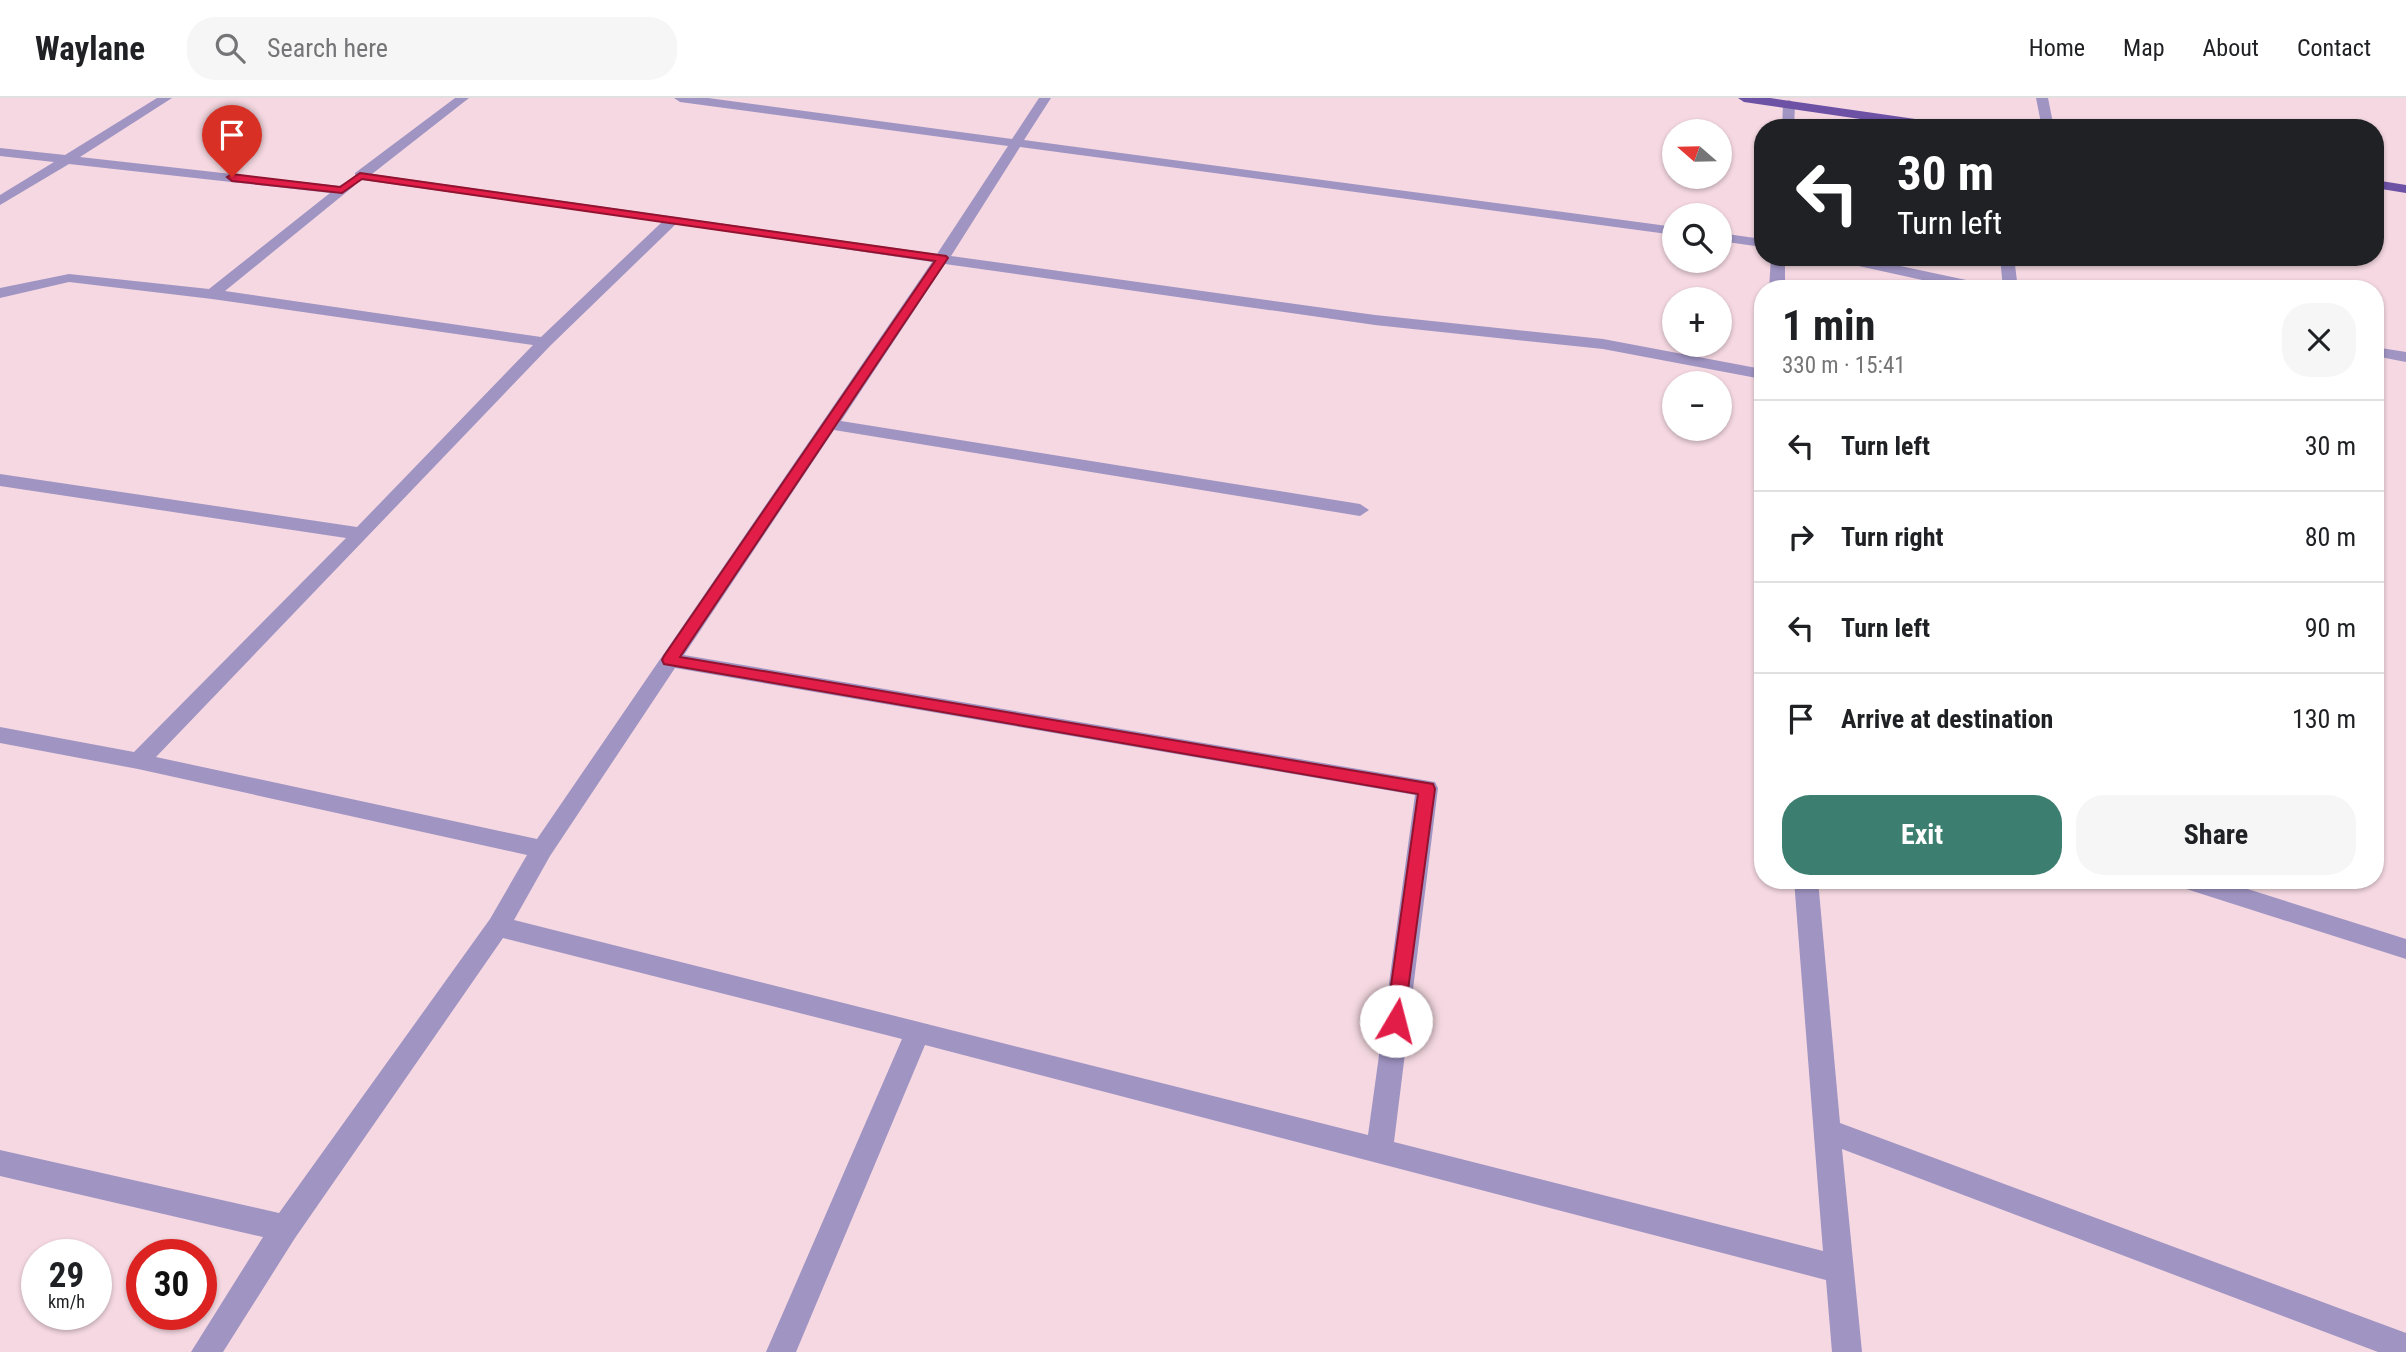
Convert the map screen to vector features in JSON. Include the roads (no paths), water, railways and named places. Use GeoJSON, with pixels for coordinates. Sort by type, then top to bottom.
{"type":"FeatureCollection","features":[{"type":"Feature","properties":{"kind":"main road"},"geometry":{"type":"LineString","coordinates":[[1744,98],[1890,119]]}},
{"type":"Feature","properties":{"kind":"main road"},"geometry":{"type":"LineString","coordinates":[[2384,185],[2406,189]]}},
{"type":"Feature","properties":{"kind":"street"},"geometry":{"type":"LineString","coordinates":[[0,201],[166,98]]}},
{"type":"Feature","properties":{"kind":"street"},"geometry":{"type":"LineString","coordinates":[[212,294],[463,98]]}},
{"type":"Feature","properties":{"kind":"street"},"geometry":{"type":"LineString","coordinates":[[680,98],[1662,229]]}},
{"type":"Feature","properties":{"kind":"street"},"geometry":{"type":"LineString","coordinates":[[206,1352],[285,1228],[498,926],[542,849],[942,258],[1045,98]]}},
{"type":"Feature","properties":{"kind":"street"},"geometry":{"type":"LineString","coordinates":[[2042,98],[2046,119]]}},
{"type":"Feature","properties":{"kind":"street"},"geometry":{"type":"LineString","coordinates":[[1788,119],[1789,104]]}},
{"type":"Feature","properties":{"kind":"street"},"geometry":{"type":"LineString","coordinates":[[0,152],[342,190]]}},
{"type":"Feature","properties":{"kind":"street"},"geometry":{"type":"LineString","coordinates":[[360,176],[1375,320],[1603,344],[1754,372]]}},
{"type":"Feature","properties":{"kind":"street"},"geometry":{"type":"LineString","coordinates":[[138,761],[545,342],[673,219]]}},
{"type":"Feature","properties":{"kind":"street"},"geometry":{"type":"LineString","coordinates":[[1732,239],[1754,242]]}},
{"type":"Feature","properties":{"kind":"street"},"geometry":{"type":"LineString","coordinates":[[1878,266],[1944,280]]}},
{"type":"Feature","properties":{"kind":"street"},"geometry":{"type":"LineString","coordinates":[[0,293],[69,278],[212,294],[545,342]]}},
{"type":"Feature","properties":{"kind":"street"},"geometry":{"type":"LineString","coordinates":[[2384,353],[2406,357]]}},
{"type":"Feature","properties":{"kind":"street"},"geometry":{"type":"LineString","coordinates":[[829,424],[1360,510]]}},
{"type":"Feature","properties":{"kind":"street"},"geometry":{"type":"LineString","coordinates":[[0,480],[361,534]]}},
{"type":"Feature","properties":{"kind":"street"},"geometry":{"type":"LineString","coordinates":[[670,660],[1427,789],[1378,1150]]}},
{"type":"Feature","properties":{"kind":"street"},"geometry":{"type":"LineString","coordinates":[[0,735],[138,761],[542,849]]}},
{"type":"Feature","properties":{"kind":"street"},"geometry":{"type":"LineString","coordinates":[[1807,889],[1847,1352]]}},
{"type":"Feature","properties":{"kind":"street"},"geometry":{"type":"LineString","coordinates":[[2216,889],[2406,949]]}},
{"type":"Feature","properties":{"kind":"street"},"geometry":{"type":"LineString","coordinates":[[498,926],[1839,1269]]}},
{"type":"Feature","properties":{"kind":"street"},"geometry":{"type":"LineString","coordinates":[[781,1352],[918,1032]]}},
{"type":"Feature","properties":{"kind":"street"},"geometry":{"type":"LineString","coordinates":[[1828,1131],[2406,1348]]}},
{"type":"Feature","properties":{"kind":"street"},"geometry":{"type":"LineString","coordinates":[[0,1163],[285,1228]]}}]}
